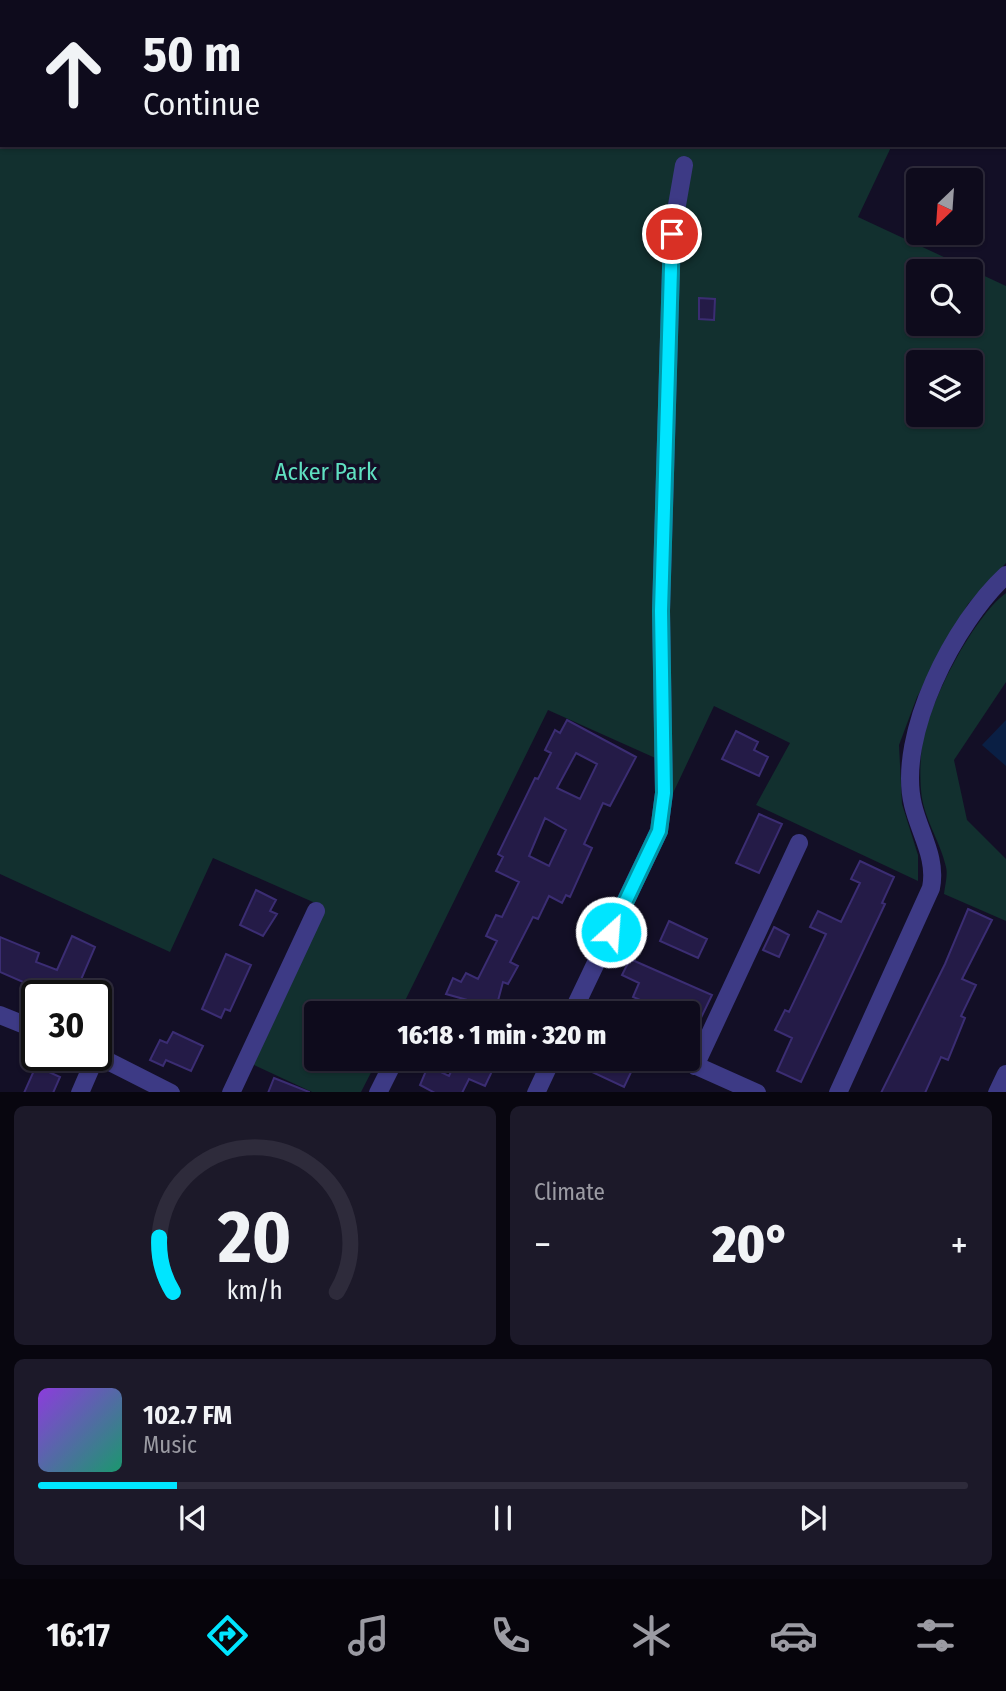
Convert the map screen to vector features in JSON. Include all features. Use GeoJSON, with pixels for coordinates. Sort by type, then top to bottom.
{"type":"FeatureCollection","features":[{"type":"Feature","properties":{"kind":"street"},"geometry":{"type":"LineString","coordinates":[[582,1001],[659,831],[664,793],[661,611],[672,234],[684,165]]}},
{"type":"Feature","properties":{"kind":"street"},"geometry":{"type":"LineString","coordinates":[[838,1092],[931,888],[934,874],[931,859],[911,794],[912,744],[926,699],[959,638],[986,597],[1006,575]]}},
{"type":"Feature","properties":{"kind":"street"},"geometry":{"type":"LineString","coordinates":[[700,1038],[799,844]]}},
{"type":"Feature","properties":{"kind":"street"},"geometry":{"type":"LineString","coordinates":[[232,1092],[316,911]]}},
{"type":"Feature","properties":{"kind":"street"},"geometry":{"type":"LineString","coordinates":[[0,1015],[21,1024]]}},
{"type":"Feature","properties":{"kind":"street"},"geometry":{"type":"LineString","coordinates":[[112,1063],[169,1092]]}},
{"type":"Feature","properties":{"kind":"street"},"geometry":{"type":"LineString","coordinates":[[700,1067],[755,1092]]}},
{"type":"Feature","properties":{"kind":"street"},"geometry":{"type":"LineString","coordinates":[[80,1092],[89,1071]]}},
{"type":"Feature","properties":{"kind":"street"},"geometry":{"type":"LineString","coordinates":[[378,1092],[388,1071]]}},
{"type":"Feature","properties":{"kind":"street"},"geometry":{"type":"LineString","coordinates":[[536,1092],[546,1071]]}},
{"type":"Feature","properties":{"kind":"street"},"geometry":{"type":"LineString","coordinates":[[997,1092],[1006,1074]]}},
{"type":"Feature","properties":{"kind":"green space","name":"Acker Park"},"geometry":{"type":"Polygon","coordinates":[[[0,147],[891,147],[858,217],[906,239],[906,245],[918,245],[948,259],[906,259],[906,336],[983,336],[983,275],[1006,286],[1006,563],[968,604],[917,697],[899,745],[902,804],[918,855],[918,881],[756,805],[790,743],[714,706],[667,806],[662,761],[548,710],[405,1001],[304,1001],[304,1071],[372,1071],[361,1092],[312,1092],[252,1064],[323,913],[322,906],[213,858],[170,952],[0,874],[0,147]]]}},
{"type":"Feature","properties":{"kind":"green space"},"geometry":{"type":"Polygon","coordinates":[[[1006,593],[1006,682],[954,760],[967,820],[1006,859],[1006,921],[944,894],[946,867],[922,800],[920,774],[926,730],[942,687],[966,641],[993,605],[1006,593]]]}},
{"type":"Feature","properties":{"kind":"water"},"geometry":{"type":"Polygon","coordinates":[[[1006,720],[1006,766],[982,745],[1006,720]]]}},
{"type":"Feature","properties":{"kind":"building"},"geometry":{"type":"Polygon","coordinates":[[[699,298],[715,299],[714,320],[699,319],[699,298]]]}},
{"type":"Feature","properties":{"kind":"building"},"geometry":{"type":"Polygon","coordinates":[[[567,720],[636,757],[610,806],[603,803],[584,844],[592,848],[570,897],[566,895],[562,903],[549,896],[538,919],[533,917],[510,962],[518,966],[508,984],[503,982],[498,1001],[471,1001],[446,994],[453,978],[461,982],[466,973],[478,979],[497,941],[486,936],[496,915],[502,917],[519,882],[496,871],[503,857],[498,854],[535,778],[538,779],[551,753],[545,750],[555,730],[560,733],[567,720]],[[576,753],[557,788],[580,799],[597,764],[576,753]],[[545,818],[529,856],[549,866],[566,830],[545,818]]]}},
{"type":"Feature","properties":{"kind":"building"},"geometry":{"type":"Polygon","coordinates":[[[736,731],[758,742],[754,750],[768,757],[759,776],[722,759],[736,731]]]}},
{"type":"Feature","properties":{"kind":"building"},"geometry":{"type":"Polygon","coordinates":[[[759,814],[782,824],[759,873],[736,863],[759,814]]]}},
{"type":"Feature","properties":{"kind":"building"},"geometry":{"type":"Polygon","coordinates":[[[860,861],[894,877],[882,903],[885,904],[801,1082],[777,1071],[792,1038],[775,1030],[785,1010],[789,1012],[826,934],[810,927],[818,911],[841,922],[860,883],[851,879],[860,861]]]}},
{"type":"Feature","properties":{"kind":"building"},"geometry":{"type":"Polygon","coordinates":[[[256,890],[276,900],[270,911],[277,914],[263,936],[240,925],[256,890]]]}},
{"type":"Feature","properties":{"kind":"building"},"geometry":{"type":"Polygon","coordinates":[[[968,909],[992,920],[962,979],[976,985],[961,1016],[965,1018],[948,1060],[941,1057],[925,1092],[881,1092],[945,964],[968,909]]]}},
{"type":"Feature","properties":{"kind":"building"},"geometry":{"type":"Polygon","coordinates":[[[669,921],[707,939],[698,958],[660,941],[669,921]]]}},
{"type":"Feature","properties":{"kind":"building"},"geometry":{"type":"Polygon","coordinates":[[[774,927],[789,935],[779,957],[763,950],[774,927]]]}},
{"type":"Feature","properties":{"kind":"building"},"geometry":{"type":"Polygon","coordinates":[[[72,936],[95,947],[81,980],[21,981],[0,972],[0,937],[39,953],[36,962],[57,970],[72,936]]]}},
{"type":"Feature","properties":{"kind":"building"},"geometry":{"type":"Polygon","coordinates":[[[226,954],[251,965],[230,1011],[225,1009],[221,1018],[202,1009],[226,954]]]}},
{"type":"Feature","properties":{"kind":"building"},"geometry":{"type":"Polygon","coordinates":[[[630,959],[712,995],[700,1020],[700,1001],[642,1001],[633,997],[639,983],[622,975],[630,959]]]}},
{"type":"Feature","properties":{"kind":"building"},"geometry":{"type":"Polygon","coordinates":[[[173,1032],[203,1046],[191,1071],[166,1060],[163,1066],[150,1060],[160,1040],[167,1043],[173,1032]]]}},
{"type":"Feature","properties":{"kind":"building"},"geometry":{"type":"Polygon","coordinates":[[[34,1071],[47,1071],[60,1077],[53,1092],[24,1092],[34,1071]]]}},
{"type":"Feature","properties":{"kind":"building"},"geometry":{"type":"Polygon","coordinates":[[[426,1071],[438,1071],[449,1076],[451,1071],[492,1071],[485,1086],[469,1079],[462,1092],[433,1092],[420,1085],[426,1071]]]}},
{"type":"Feature","properties":{"kind":"building"},"geometry":{"type":"Polygon","coordinates":[[[590,1071],[632,1071],[624,1087],[590,1071]]]}},
{"type":"Feature","properties":{"kind":"building"},"geometry":{"type":"Polygon","coordinates":[[[274,1078],[309,1092],[268,1092],[274,1078]]]}},
{"type":"Feature","properties":{"kind":"route"},"geometry":{"type":"LineString","coordinates":[[611,932],[659,831],[664,793],[660,721],[661,611],[672,234]]}}]}
